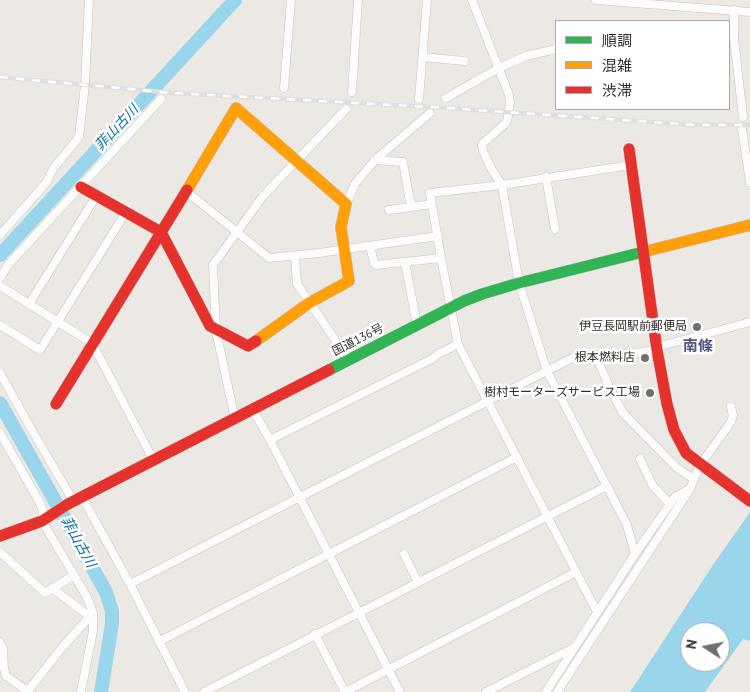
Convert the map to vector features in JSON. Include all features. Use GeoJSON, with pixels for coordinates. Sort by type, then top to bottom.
{"type":"FeatureCollection","features":[{"type":"Feature","properties":{"kind":"main road"},"geometry":{"type":"LineString","coordinates":[[56,404],[92,343],[161,232],[236,108],[346,204],[341,222],[349,281],[309,303],[248,346],[216,331],[210,326],[161,232],[81,187]]}},
{"type":"Feature","properties":{"kind":"main road"},"geometry":{"type":"LineString","coordinates":[[629,149],[657,348],[674,430],[686,453],[750,501]]}},
{"type":"Feature","properties":{"kind":"main road","name":"国道136号"},"geometry":{"type":"LineString","coordinates":[[0,536],[46,518],[75,501],[450,308],[482,294],[750,225]]}},
{"type":"Feature","properties":{"kind":"street"},"geometry":{"type":"LineString","coordinates":[[0,235],[46,183],[53,169],[80,137],[86,85],[90,0]]}},
{"type":"Feature","properties":{"kind":"street"},"geometry":{"type":"LineString","coordinates":[[284,88],[291,0]]}},
{"type":"Feature","properties":{"kind":"street"},"geometry":{"type":"LineString","coordinates":[[352,92],[358,0]]}},
{"type":"Feature","properties":{"kind":"street"},"geometry":{"type":"LineString","coordinates":[[419,98],[427,0]]}},
{"type":"Feature","properties":{"kind":"street"},"geometry":{"type":"LineString","coordinates":[[472,0],[509,95],[510,112],[507,122],[482,144],[483,151],[492,170],[502,185],[519,284],[547,371],[627,525],[635,554]]}},
{"type":"Feature","properties":{"kind":"street"},"geometry":{"type":"LineString","coordinates":[[596,0],[630,1],[750,12]]}},
{"type":"Feature","properties":{"kind":"street"},"geometry":{"type":"LineString","coordinates":[[734,10],[732,38],[742,117]]}},
{"type":"Feature","properties":{"kind":"street"},"geometry":{"type":"LineString","coordinates":[[446,98],[499,68],[526,56],[555,49]]}},
{"type":"Feature","properties":{"kind":"street"},"geometry":{"type":"LineString","coordinates":[[423,57],[464,62]]}},
{"type":"Feature","properties":{"kind":"street"},"geometry":{"type":"LineString","coordinates":[[0,278],[8,265],[161,99]]}},
{"type":"Feature","properties":{"kind":"street"},"geometry":{"type":"LineString","coordinates":[[235,419],[216,331],[213,265],[264,196],[346,109]]}},
{"type":"Feature","properties":{"kind":"street"},"geometry":{"type":"LineString","coordinates":[[346,204],[355,184],[375,160],[430,112]]}},
{"type":"Feature","properties":{"kind":"street"},"geometry":{"type":"LineString","coordinates":[[742,129],[750,182]]}},
{"type":"Feature","properties":{"kind":"street"},"geometry":{"type":"LineString","coordinates":[[375,160],[403,162],[411,207]]}},
{"type":"Feature","properties":{"kind":"street"},"geometry":{"type":"LineString","coordinates":[[597,612],[458,344],[430,193],[502,185],[631,165]]}},
{"type":"Feature","properties":{"kind":"street"},"geometry":{"type":"LineString","coordinates":[[546,177],[555,229]]}},
{"type":"Feature","properties":{"kind":"street"},"geometry":{"type":"LineString","coordinates":[[186,191],[268,258],[438,236]]}},
{"type":"Feature","properties":{"kind":"street"},"geometry":{"type":"LineString","coordinates":[[30,304],[97,195]]}},
{"type":"Feature","properties":{"kind":"street"},"geometry":{"type":"LineString","coordinates":[[389,210],[432,204]]}},
{"type":"Feature","properties":{"kind":"street"},"geometry":{"type":"LineString","coordinates":[[0,325],[40,350],[126,212]]}},
{"type":"Feature","properties":{"kind":"street"},"geometry":{"type":"LineString","coordinates":[[370,246],[375,265],[441,258]]}},
{"type":"Feature","properties":{"kind":"street"},"geometry":{"type":"LineString","coordinates":[[294,256],[296,282],[349,360]]}},
{"type":"Feature","properties":{"kind":"street"},"geometry":{"type":"LineString","coordinates":[[405,262],[417,325]]}},
{"type":"Feature","properties":{"kind":"street"},"geometry":{"type":"LineString","coordinates":[[0,286],[92,343],[154,461]]}},
{"type":"Feature","properties":{"kind":"street"},"geometry":{"type":"LineString","coordinates":[[130,584],[578,355],[596,355],[657,348],[750,322]]}},
{"type":"Feature","properties":{"kind":"street"},"geometry":{"type":"LineString","coordinates":[[270,440],[432,359],[458,344]]}},
{"type":"Feature","properties":{"kind":"street"},"geometry":{"type":"LineString","coordinates":[[596,355],[609,387],[623,413],[677,468],[694,479]]}},
{"type":"Feature","properties":{"kind":"street"},"geometry":{"type":"LineString","coordinates":[[0,373],[75,501],[130,584],[185,692]]}},
{"type":"Feature","properties":{"kind":"street"},"geometry":{"type":"LineString","coordinates":[[557,692],[690,489],[694,479],[705,468],[731,422],[733,415],[731,407]]}},
{"type":"Feature","properties":{"kind":"street"},"geometry":{"type":"LineString","coordinates":[[253,410],[400,692]]}},
{"type":"Feature","properties":{"kind":"street"},"geometry":{"type":"LineString","coordinates":[[0,433],[42,506],[74,575],[87,597],[93,631],[81,692]]}},
{"type":"Feature","properties":{"kind":"street"},"geometry":{"type":"LineString","coordinates":[[160,642],[517,457]]}},
{"type":"Feature","properties":{"kind":"street"},"geometry":{"type":"LineString","coordinates":[[640,459],[653,486],[670,504]]}},
{"type":"Feature","properties":{"kind":"street"},"geometry":{"type":"LineString","coordinates":[[204,692],[607,486]]}},
{"type":"Feature","properties":{"kind":"street"},"geometry":{"type":"LineString","coordinates":[[546,692],[635,554],[670,504],[675,497],[690,489]]}},
{"type":"Feature","properties":{"kind":"street"},"geometry":{"type":"LineString","coordinates":[[0,552],[45,593],[74,575]]}},
{"type":"Feature","properties":{"kind":"street"},"geometry":{"type":"LineString","coordinates":[[404,554],[418,582]]}},
{"type":"Feature","properties":{"kind":"street"},"geometry":{"type":"LineString","coordinates":[[315,634],[345,692],[576,572]]}},
{"type":"Feature","properties":{"kind":"street"},"geometry":{"type":"LineString","coordinates":[[52,588],[91,614]]}},
{"type":"Feature","properties":{"kind":"street"},"geometry":{"type":"LineString","coordinates":[[0,643],[3,649],[3,676],[29,691],[91,614]]}},
{"type":"Feature","properties":{"kind":"street"},"geometry":{"type":"LineString","coordinates":[[486,692],[575,647]]}},
{"type":"Feature","properties":{"kind":"water"},"geometry":{"type":"Polygon","coordinates":[[[750,512],[750,641],[743,639],[730,657],[730,622],[680,622],[680,672],[719,672],[705,692],[630,692],[750,512]]]}},
{"type":"Feature","properties":{"kind":"waterway","name":"菲山古川"},"geometry":{"type":"LineString","coordinates":[[0,255],[235,0]]}},
{"type":"Feature","properties":{"kind":"waterway","name":"菲山古川"},"geometry":{"type":"LineString","coordinates":[[0,403],[106,592],[112,611],[112,624],[101,692]]}},
{"type":"Feature","properties":{"kind":"railway"},"geometry":{"type":"LineString","coordinates":[[0,77],[173,93],[447,108],[696,125],[750,125]]}},
{"type":"Feature","properties":{"kind":"traffic: fast"},"geometry":{"type":"LineString","coordinates":[[329,370],[464,301],[482,294],[647,251]]}},
{"type":"Feature","properties":{"kind":"traffic: slow"},"geometry":{"type":"LineString","coordinates":[[187,190],[236,108],[346,204],[341,227],[349,281],[309,303],[256,341]]}},
{"type":"Feature","properties":{"kind":"traffic: slow"},"geometry":{"type":"LineString","coordinates":[[647,251],[750,225]]}},
{"type":"Feature","properties":{"kind":"traffic: jam"},"geometry":{"type":"LineString","coordinates":[[629,149],[657,350],[674,430],[686,453],[750,501]]}},
{"type":"Feature","properties":{"kind":"traffic: jam"},"geometry":{"type":"LineString","coordinates":[[81,187],[161,232],[210,326],[248,346],[256,341]]}},
{"type":"Feature","properties":{"kind":"traffic: jam"},"geometry":{"type":"LineString","coordinates":[[56,404],[187,190]]}},
{"type":"Feature","properties":{"kind":"traffic: jam"},"geometry":{"type":"LineString","coordinates":[[0,536],[42,521],[68,504],[329,370]]}},
{"type":"Feature","properties":{"kind":"place","name":"伊豆長岡駅前郵便局"},"geometry":{"type":"Point","coordinates":[697,327]}},
{"type":"Feature","properties":{"kind":"place","name":"根本燃料店"},"geometry":{"type":"Point","coordinates":[645,358]}},
{"type":"Feature","properties":{"kind":"place","name":"樹村モーターズサービス工場"},"geometry":{"type":"Point","coordinates":[650,393]}},
{"type":"Feature","properties":{"kind":"district","name":"南條"},"geometry":{"type":"Point","coordinates":[698,347]}}]}
